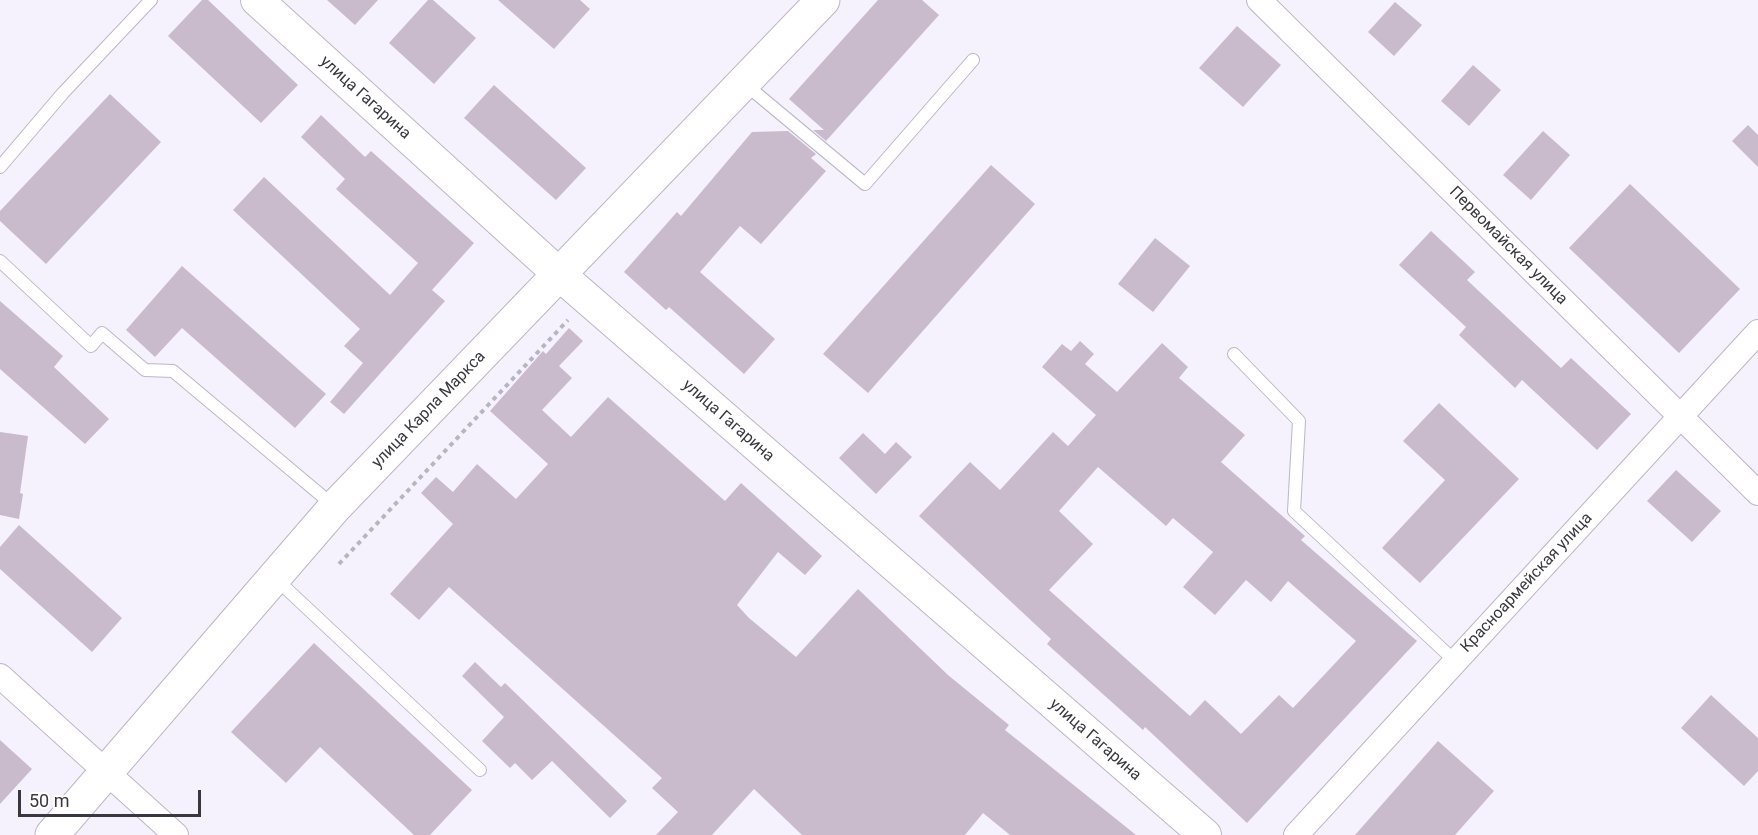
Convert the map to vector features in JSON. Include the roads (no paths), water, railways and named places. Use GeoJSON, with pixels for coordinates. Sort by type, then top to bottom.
{"type":"FeatureCollection","features":[{"type":"Feature","properties":{"kind":"main road","name":"улица Карла Маркса"},"geometry":{"type":"LineString","coordinates":[[52,835],[107,774],[273,576],[335,507],[824,0]]}},
{"type":"Feature","properties":{"kind":"street","name":"улица Гагарина"},"geometry":{"type":"LineString","coordinates":[[257,0],[560,275],[1205,835]]}},
{"type":"Feature","properties":{"kind":"street","name":"Первомайская улица"},"geometry":{"type":"LineString","coordinates":[[1259,0],[1758,493]]}},
{"type":"Feature","properties":{"kind":"street","name":"Красноармейская улица"},"geometry":{"type":"LineString","coordinates":[[1296,835],[1758,332]]}},
{"type":"Feature","properties":{"kind":"street"},"geometry":{"type":"LineString","coordinates":[[0,676],[176,835]]}},
{"type":"Feature","properties":{"kind":"lane"},"geometry":{"type":"LineString","coordinates":[[0,167],[63,93],[151,0]]}},
{"type":"Feature","properties":{"kind":"lane"},"geometry":{"type":"LineString","coordinates":[[744,83],[865,184],[973,60]]}},
{"type":"Feature","properties":{"kind":"lane"},"geometry":{"type":"LineString","coordinates":[[0,261],[91,346],[102,333],[145,370],[173,371],[335,507]]}},
{"type":"Feature","properties":{"kind":"lane"},"geometry":{"type":"LineString","coordinates":[[1234,354],[1299,421],[1294,511],[1455,661]]}},
{"type":"Feature","properties":{"kind":"lane"},"geometry":{"type":"LineString","coordinates":[[273,576],[480,770]]}}]}
